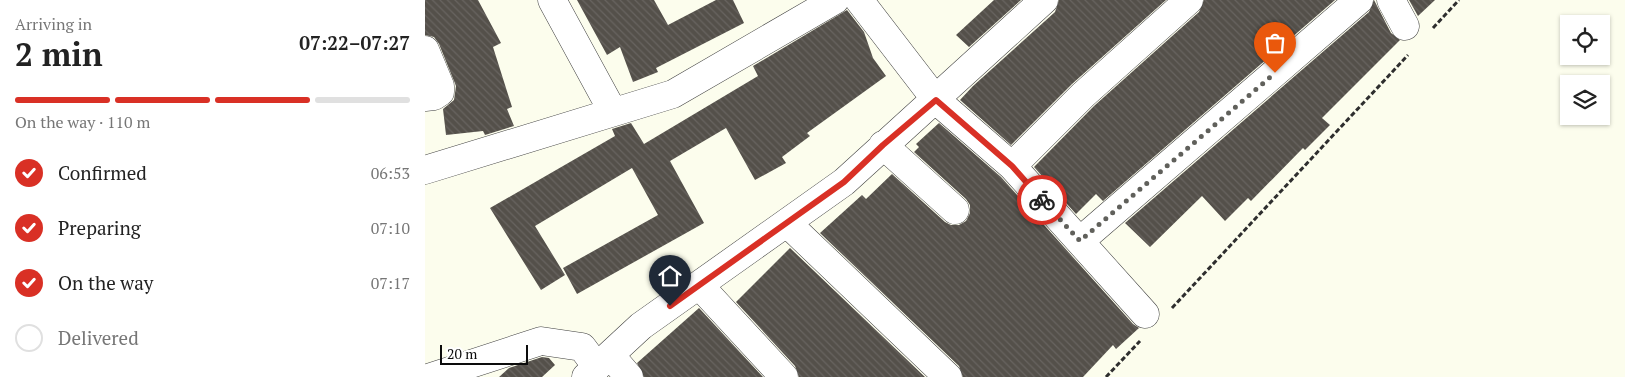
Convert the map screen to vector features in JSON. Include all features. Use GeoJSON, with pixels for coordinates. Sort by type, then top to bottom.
{"type":"FeatureCollection","features":[{"type":"Feature","properties":{"kind":"street"},"geometry":{"type":"LineString","coordinates":[[551,0],[613,112]]}},
{"type":"Feature","properties":{"kind":"street"},"geometry":{"type":"LineString","coordinates":[[425,170],[673,94],[835,0]]}},
{"type":"Feature","properties":{"kind":"street"},"geometry":{"type":"LineString","coordinates":[[859,0],[936,100],[1012,166],[1080,241],[1157,313]]}},
{"type":"Feature","properties":{"kind":"street"},"geometry":{"type":"LineString","coordinates":[[597,366],[641,326],[844,182],[1044,0]]}},
{"type":"Feature","properties":{"kind":"street"},"geometry":{"type":"LineString","coordinates":[[1012,166],[1083,95],[1189,0]]}},
{"type":"Feature","properties":{"kind":"street"},"geometry":{"type":"LineString","coordinates":[[1080,241],[1359,0]]}},
{"type":"Feature","properties":{"kind":"street"},"geometry":{"type":"LineString","coordinates":[[1391,0],[1415,37]]}},
{"type":"Feature","properties":{"kind":"street"},"geometry":{"type":"LineString","coordinates":[[425,50],[440,86],[439,92],[434,96],[425,97]]}},
{"type":"Feature","properties":{"kind":"street"},"geometry":{"type":"LineString","coordinates":[[883,145],[955,210]]}},
{"type":"Feature","properties":{"kind":"street"},"geometry":{"type":"LineString","coordinates":[[787,222],[948,377]]}},
{"type":"Feature","properties":{"kind":"street"},"geometry":{"type":"LineString","coordinates":[[699,285],[784,377]]}},
{"type":"Feature","properties":{"kind":"street"},"geometry":{"type":"LineString","coordinates":[[431,377],[541,341],[582,347],[597,366],[629,377]]}},
{"type":"Feature","properties":{"kind":"path"},"geometry":{"type":"LineString","coordinates":[[1157,313],[1415,37],[1459,0]]}},
{"type":"Feature","properties":{"kind":"path"},"geometry":{"type":"LineString","coordinates":[[1106,377],[1141,341]]}},
{"type":"Feature","properties":{"kind":"building"},"geometry":{"type":"Polygon","coordinates":[[[425,0],[478,0],[501,43],[493,47],[512,107],[507,109],[514,126],[485,135],[483,131],[446,135],[443,109],[454,100],[456,86],[439,44],[434,37],[425,35],[425,0]]]}},
{"type":"Feature","properties":{"kind":"building"},"geometry":{"type":"Polygon","coordinates":[[[577,0],[654,0],[668,25],[716,0],[733,0],[744,23],[656,68],[658,72],[633,82],[620,47],[607,55],[577,0]]]}},
{"type":"Feature","properties":{"kind":"building"},"geometry":{"type":"Polygon","coordinates":[[[994,0],[1021,0],[969,47],[956,35],[994,0]]]}},
{"type":"Feature","properties":{"kind":"building"},"geometry":{"type":"Polygon","coordinates":[[[1059,0],[1166,0],[1072,84],[1011,145],[960,100],[1055,12],[1059,0]]]}},
{"type":"Feature","properties":{"kind":"building"},"geometry":{"type":"Polygon","coordinates":[[[1204,0],[1335,0],[1103,201],[1096,194],[1076,214],[1034,167],[1094,106],[1199,12],[1204,0]]]}},
{"type":"Feature","properties":{"kind":"building"},"geometry":{"type":"Polygon","coordinates":[[[1374,0],[1391,33],[1400,40],[1322,118],[1330,125],[1305,150],[1303,148],[1251,201],[1248,198],[1225,221],[1202,196],[1150,247],[1125,223],[1369,12],[1374,0]]]}},
{"type":"Feature","properties":{"kind":"building"},"geometry":{"type":"Polygon","coordinates":[[[1409,0],[1435,0],[1418,16],[1409,0]]]}},
{"type":"Feature","properties":{"kind":"building"},"geometry":{"type":"Polygon","coordinates":[[[847,10],[864,32],[873,58],[886,76],[807,133],[810,136],[782,157],[786,163],[755,180],[726,128],[670,161],[704,223],[577,294],[563,268],[658,215],[632,168],[535,226],[565,275],[541,290],[490,208],[615,136],[612,129],[631,123],[644,144],[758,76],[753,66],[847,10]]]}},
{"type":"Feature","properties":{"kind":"building"},"geometry":{"type":"Polygon","coordinates":[[[939,123],[1001,177],[1133,324],[1139,328],[1116,349],[1113,345],[1083,377],[963,377],[959,366],[820,233],[862,195],[866,199],[892,174],[945,222],[951,225],[959,225],[966,221],[970,213],[970,205],[966,199],[914,152],[919,147],[916,144],[939,123]]]}},
{"type":"Feature","properties":{"kind":"building"},"geometry":{"type":"Polygon","coordinates":[[[790,248],[925,377],[799,377],[795,366],[736,302],[790,248]]]}},
{"type":"Feature","properties":{"kind":"building"},"geometry":{"type":"Polygon","coordinates":[[[699,308],[763,377],[644,377],[637,363],[699,308]]]}},
{"type":"Feature","properties":{"kind":"building"},"geometry":{"type":"Polygon","coordinates":[[[542,357],[549,358],[555,365],[542,377],[499,377],[509,368],[542,357]]]}},
{"type":"Feature","properties":{"kind":"way so far"},"geometry":{"type":"LineString","coordinates":[[1042,200],[1080,241],[1275,73]]}},
{"type":"Feature","properties":{"kind":"route"},"geometry":{"type":"LineString","coordinates":[[670,306],[844,182],[883,145],[936,100],[1012,166],[1042,200]]}}]}
